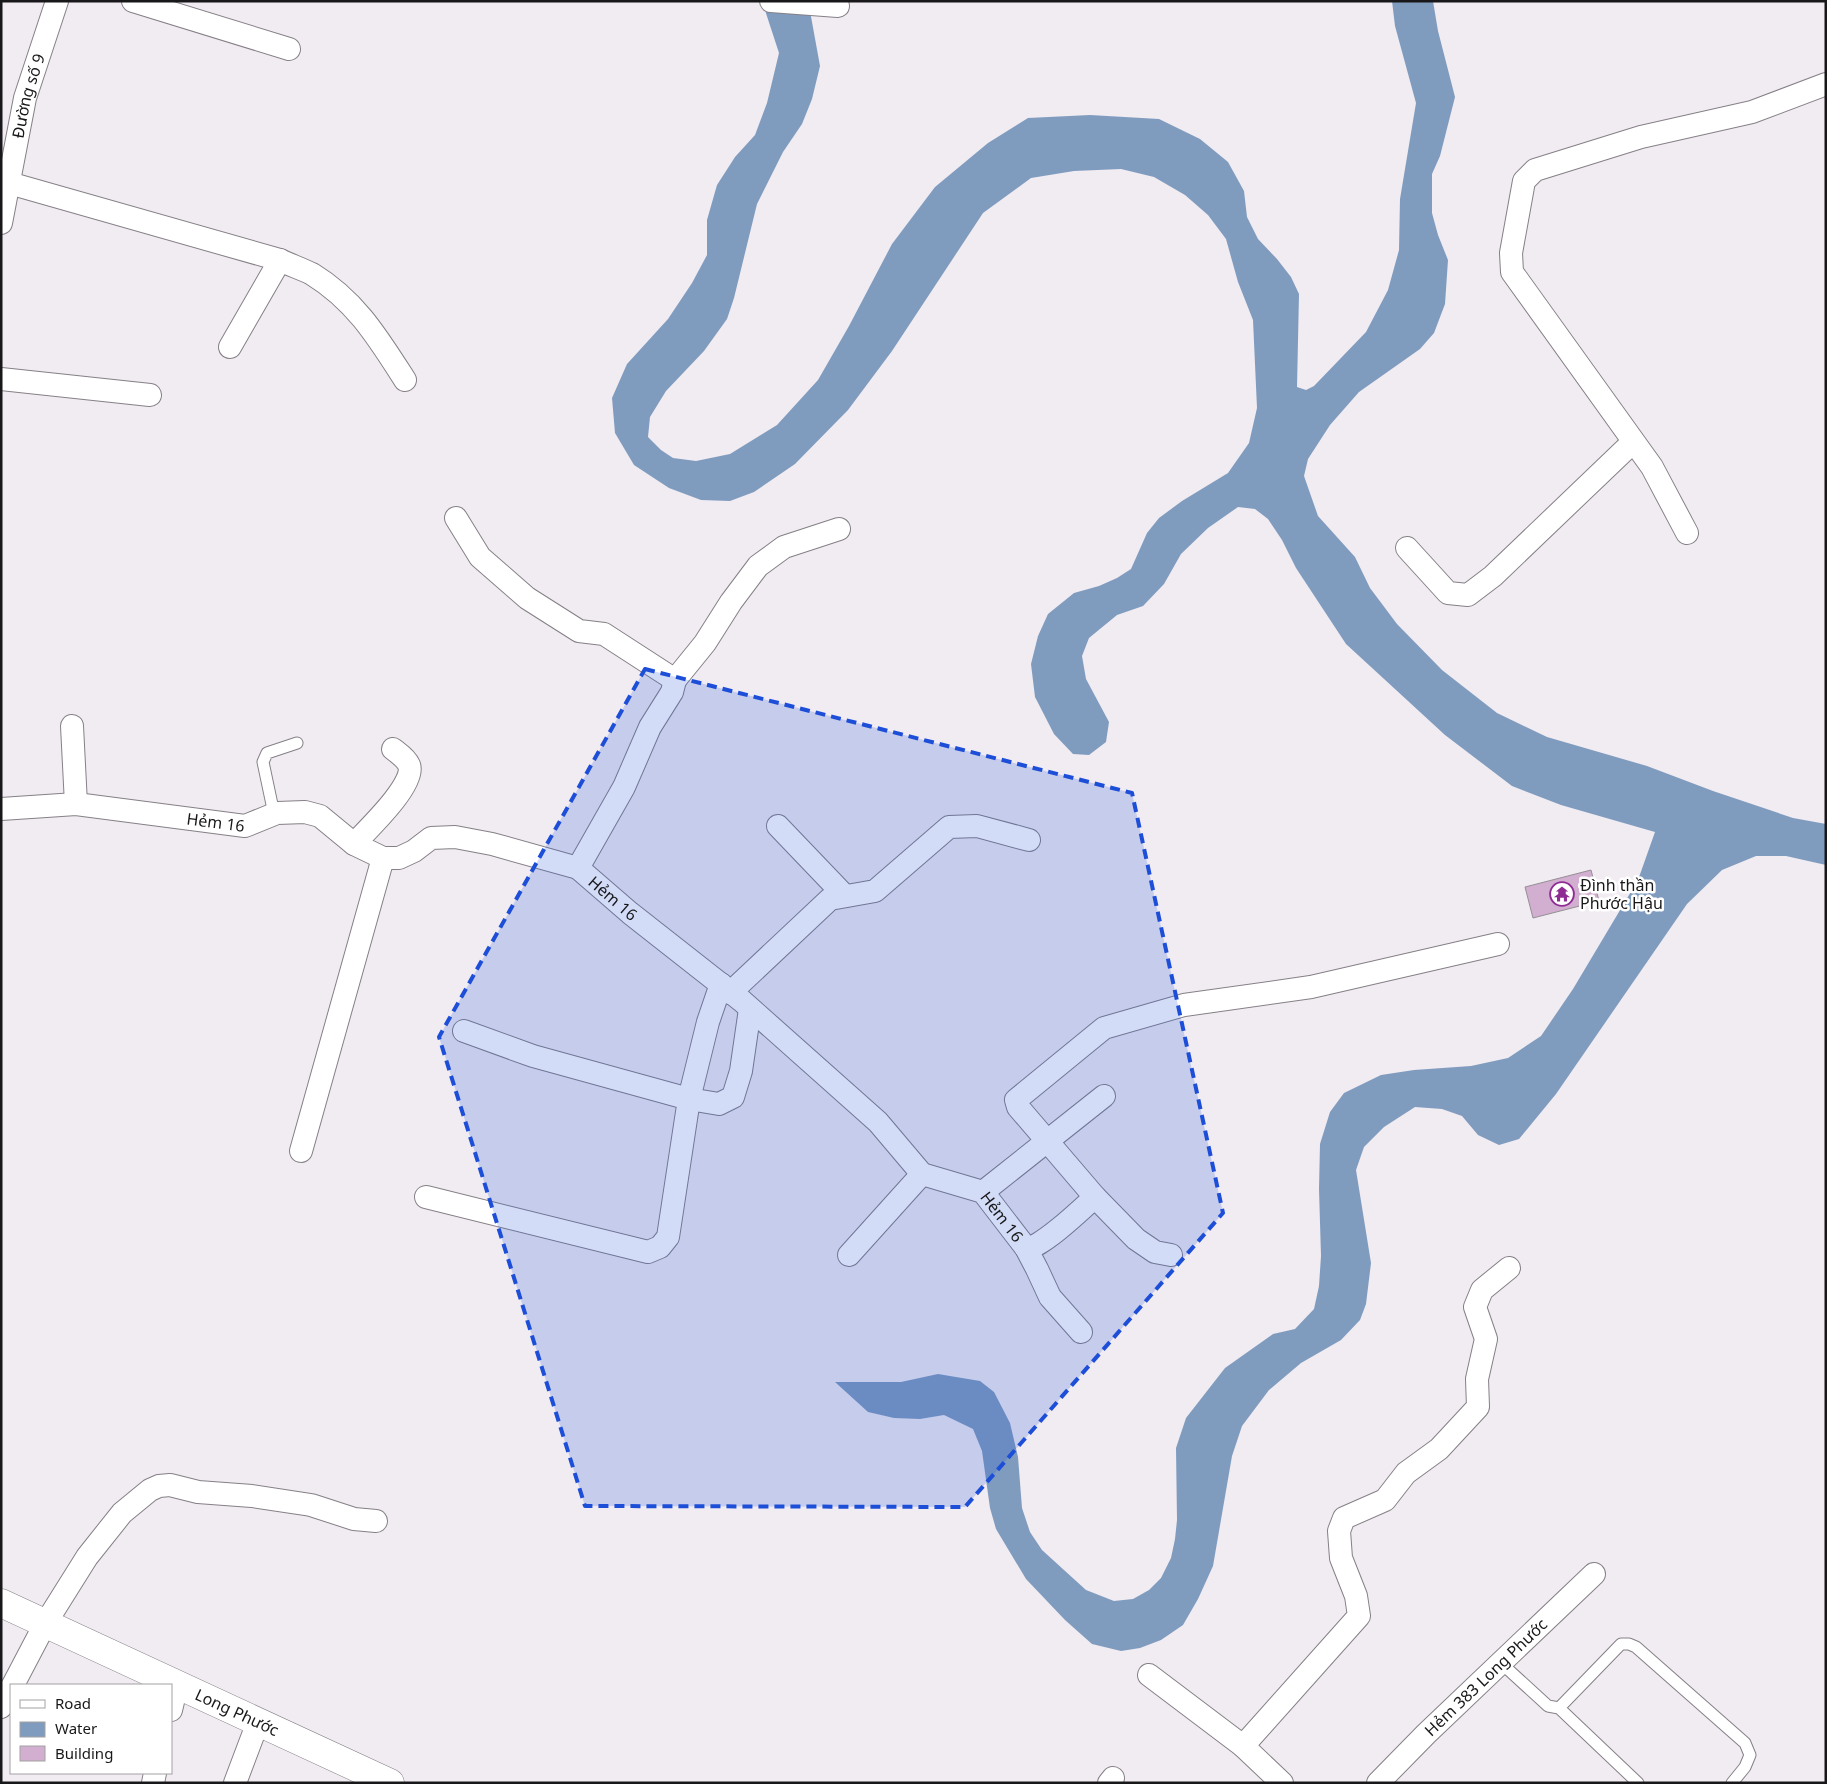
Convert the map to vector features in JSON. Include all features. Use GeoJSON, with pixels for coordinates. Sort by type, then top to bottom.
{"type":"FeatureCollection","features":[{"type":"Feature","properties":{"kind":"street","name":"Đường số 9"},"geometry":{"type":"LineString","coordinates":[[1,223],[25,98],[57,1]]}},
{"type":"Feature","properties":{"kind":"street"},"geometry":{"type":"LineString","coordinates":[[132,1],[289,49]]}},
{"type":"Feature","properties":{"kind":"street"},"geometry":{"type":"LineString","coordinates":[[771,1],[829,5]]}},
{"type":"Feature","properties":{"kind":"street"},"geometry":{"type":"LineString","coordinates":[[1687,533],[1652,467],[1512,272],[1511,253],[1524,181],[1535,170],[1641,137],[1752,112],[1826,84]]}},
{"type":"Feature","properties":{"kind":"street"},"geometry":{"type":"LineString","coordinates":[[9,183],[280,260],[312,274],[348,301],[369,325],[405,380]]}},
{"type":"Feature","properties":{"kind":"street"},"geometry":{"type":"LineString","coordinates":[[230,347],[280,260]]}},
{"type":"Feature","properties":{"kind":"street"},"geometry":{"type":"LineString","coordinates":[[1,379],[150,395]]}},
{"type":"Feature","properties":{"kind":"street"},"geometry":{"type":"LineString","coordinates":[[1407,548],[1448,594],[1468,595],[1493,576],[1633,442]]}},
{"type":"Feature","properties":{"kind":"street"},"geometry":{"type":"LineString","coordinates":[[456,518],[480,557],[527,598],[579,631],[604,634],[675,680]]}},
{"type":"Feature","properties":{"kind":"street"},"geometry":{"type":"LineString","coordinates":[[578,868],[624,787],[650,727],[672,692],[675,680],[705,643],[731,602],[758,566],[784,547],[839,529]]}},
{"type":"Feature","properties":{"kind":"street"},"geometry":{"type":"LineString","coordinates":[[72,726],[76,804]]}},
{"type":"Feature","properties":{"kind":"street"},"geometry":{"type":"LineString","coordinates":[[354,844],[406,785],[410,775],[410,766],[393,749]]}},
{"type":"Feature","properties":{"kind":"street","name":"Hẻm 16"},"geometry":{"type":"LineString","coordinates":[[1,809],[76,804],[245,826],[274,814],[305,812],[320,816],[354,844],[383,858],[399,858],[414,851],[432,838],[455,837],[492,844],[578,868],[630,913],[750,1009],[878,1122],[922,1174],[983,1192],[1026,1248],[1050,1297],[1081,1332]]}},
{"type":"Feature","properties":{"kind":"street"},"geometry":{"type":"LineString","coordinates":[[778,826],[845,896]]}},
{"type":"Feature","properties":{"kind":"street"},"geometry":{"type":"LineString","coordinates":[[426,1197],[648,1252],[660,1247],[668,1237],[689,1099],[708,1022],[725,988],[830,899],[875,891],[949,827],[978,826],[1029,840]]}},
{"type":"Feature","properties":{"kind":"street"},"geometry":{"type":"LineString","coordinates":[[301,1151],[383,858]]}},
{"type":"Feature","properties":{"kind":"street"},"geometry":{"type":"LineString","coordinates":[[1171,1255],[1156,1252],[1136,1239],[1095,1197],[1018,1107],[1016,1100],[1104,1028],[1184,1005],[1311,987],[1498,944]]}},
{"type":"Feature","properties":{"kind":"street"},"geometry":{"type":"LineString","coordinates":[[464,1031],[533,1056],[689,1099],[719,1104],[733,1097],[741,1071],[750,1009]]}},
{"type":"Feature","properties":{"kind":"street"},"geometry":{"type":"LineString","coordinates":[[983,1192],[1104,1096]]}},
{"type":"Feature","properties":{"kind":"street"},"geometry":{"type":"LineString","coordinates":[[849,1255],[922,1174]]}},
{"type":"Feature","properties":{"kind":"street"},"geometry":{"type":"LineString","coordinates":[[1026,1248],[1033,1247],[1045,1240],[1095,1197]]}},
{"type":"Feature","properties":{"kind":"street"},"geometry":{"type":"LineString","coordinates":[[1243,1746],[1359,1616],[1356,1596],[1341,1558],[1338,1531],[1344,1518],[1385,1500],[1406,1472],[1439,1449],[1478,1407],[1477,1379],[1486,1339],[1475,1307],[1482,1290],[1509,1268]]}},
{"type":"Feature","properties":{"kind":"street"},"geometry":{"type":"LineString","coordinates":[[14,1684],[46,1624],[87,1557],[122,1513],[150,1490],[159,1486],[170,1485],[198,1492],[252,1496],[311,1505],[354,1519],[376,1521]]}},
{"type":"Feature","properties":{"kind":"street","name":"Hẻm 383 Long Phước"},"geometry":{"type":"LineString","coordinates":[[1378,1783],[1594,1574]]}},
{"type":"Feature","properties":{"kind":"street","name":"Long Phước"},"geometry":{"type":"LineString","coordinates":[[1,1603],[46,1624],[150,1684]]}},
{"type":"Feature","properties":{"kind":"street"},"geometry":{"type":"LineString","coordinates":[[1149,1675],[1243,1746],[1282,1783]]}},
{"type":"Feature","properties":{"kind":"street"},"geometry":{"type":"LineString","coordinates":[[1,1707],[10,1691]]}},
{"type":"Feature","properties":{"kind":"street","name":"Long Phước"},"geometry":{"type":"LineString","coordinates":[[174,1698],[258,1722],[390,1783]]}},
{"type":"Feature","properties":{"kind":"street"},"geometry":{"type":"LineString","coordinates":[[235,1783],[258,1722]]}},
{"type":"Feature","properties":{"kind":"lane"},"geometry":{"type":"LineString","coordinates":[[274,814],[263,762],[264,757],[267,753],[297,743]]}},
{"type":"Feature","properties":{"kind":"lane"},"geometry":{"type":"LineString","coordinates":[[1559,1708],[1621,1644],[1629,1644],[1636,1647],[1745,1743],[1750,1755],[1746,1767],[1732,1783]]}},
{"type":"Feature","properties":{"kind":"lane"},"geometry":{"type":"LineString","coordinates":[[1501,1663],[1548,1706],[1559,1708],[1638,1783]]}},
{"type":"Feature","properties":{"kind":"highlighted area"},"geometry":{"type":"Polygon","coordinates":[[[645,669],[1132,793],[1223,1213],[965,1507],[585,1506],[439,1037],[645,669]]]}},
{"type":"Feature","properties":{"kind":"water"},"geometry":{"type":"Polygon","coordinates":[[[762,1],[810,11],[820,66],[812,99],[802,124],[783,152],[757,204],[727,319],[704,351],[666,391],[650,417],[648,437],[661,450],[673,458],[696,461],[730,454],[777,425],[818,380],[892,244],[935,187],[988,143],[1028,118],[1090,115],[1159,119],[1200,139],[1228,162],[1244,191],[1247,217],[1258,239],[1291,277],[1299,294],[1297,387],[1306,390],[1314,386],[1366,332],[1388,290],[1399,250],[1400,199],[1416,103],[1395,26],[1392,1],[1433,1],[1438,31],[1455,97],[1440,156],[1432,174],[1432,213],[1448,260],[1445,304],[1434,333],[1420,349],[1359,392],[1330,425],[1308,459],[1304,476],[1318,516],[1355,557],[1370,588],[1397,624],[1442,670],[1497,713],[1547,737],[1647,766],[1793,818],[1826,824],[1826,865],[1786,856],[1756,856],[1722,870],[1687,904],[1556,1094],[1519,1139],[1499,1145],[1478,1135],[1462,1116],[1442,1109],[1415,1107],[1384,1127],[1364,1147],[1356,1170],[1371,1263],[1366,1304],[1360,1320],[1341,1340],[1301,1363],[1269,1390],[1242,1426],[1232,1456],[1213,1566],[1198,1599],[1183,1625],[1161,1640],[1140,1648],[1121,1651],[1092,1644],[1065,1620],[1026,1579],[996,1529],[990,1508],[982,1451],[973,1429],[944,1415],[920,1419],[894,1418],[868,1412],[835,1382],[901,1382],[938,1374],[980,1381],[994,1392],[1010,1423],[1018,1457],[1022,1508],[1030,1532],[1042,1550],[1086,1590],[1114,1601],[1133,1599],[1149,1590],[1161,1578],[1171,1558],[1177,1520],[1176,1448],[1186,1418],[1225,1368],[1273,1334],[1295,1329],[1314,1309],[1319,1286],[1321,1256],[1320,1144],[1330,1112],[1344,1093],[1381,1075],[1414,1070],[1471,1066],[1508,1058],[1541,1036],[1573,989],[1638,880],[1655,832],[1561,805],[1512,786],[1445,735],[1346,644],[1296,568],[1282,540],[1268,519],[1255,509],[1238,507],[1208,528],[1181,554],[1164,584],[1143,606],[1117,615],[1089,638],[1082,656],[1086,679],[1109,722],[1106,742],[1089,755],[1073,754],[1054,734],[1035,697],[1031,664],[1038,636],[1048,614],[1074,593],[1099,586],[1131,569],[1147,533],[1159,518],[1182,501],[1228,473],[1249,443],[1257,408],[1253,320],[1238,282],[1226,239],[1208,215],[1185,195],[1154,177],[1121,169],[1074,171],[1031,178],[983,213],[892,351],[848,410],[795,464],[754,492],[730,501],[701,500],[669,488],[634,465],[615,433],[612,398],[627,364],[668,319],[692,283],[707,255],[707,220],[717,185],[735,157],[755,135],[767,103],[779,53],[762,1]]]}},
{"type":"Feature","properties":{"kind":"building","name":"Đình thần Phước Hậu"},"geometry":{"type":"Polygon","coordinates":[[[1591,870],[1599,901],[1533,918],[1525,887],[1591,870]]]}},
{"type":"Feature","properties":{"kind":"place","name":"Đình thần Phước Hậu"},"geometry":{"type":"Point","coordinates":[1562,894]}}]}
